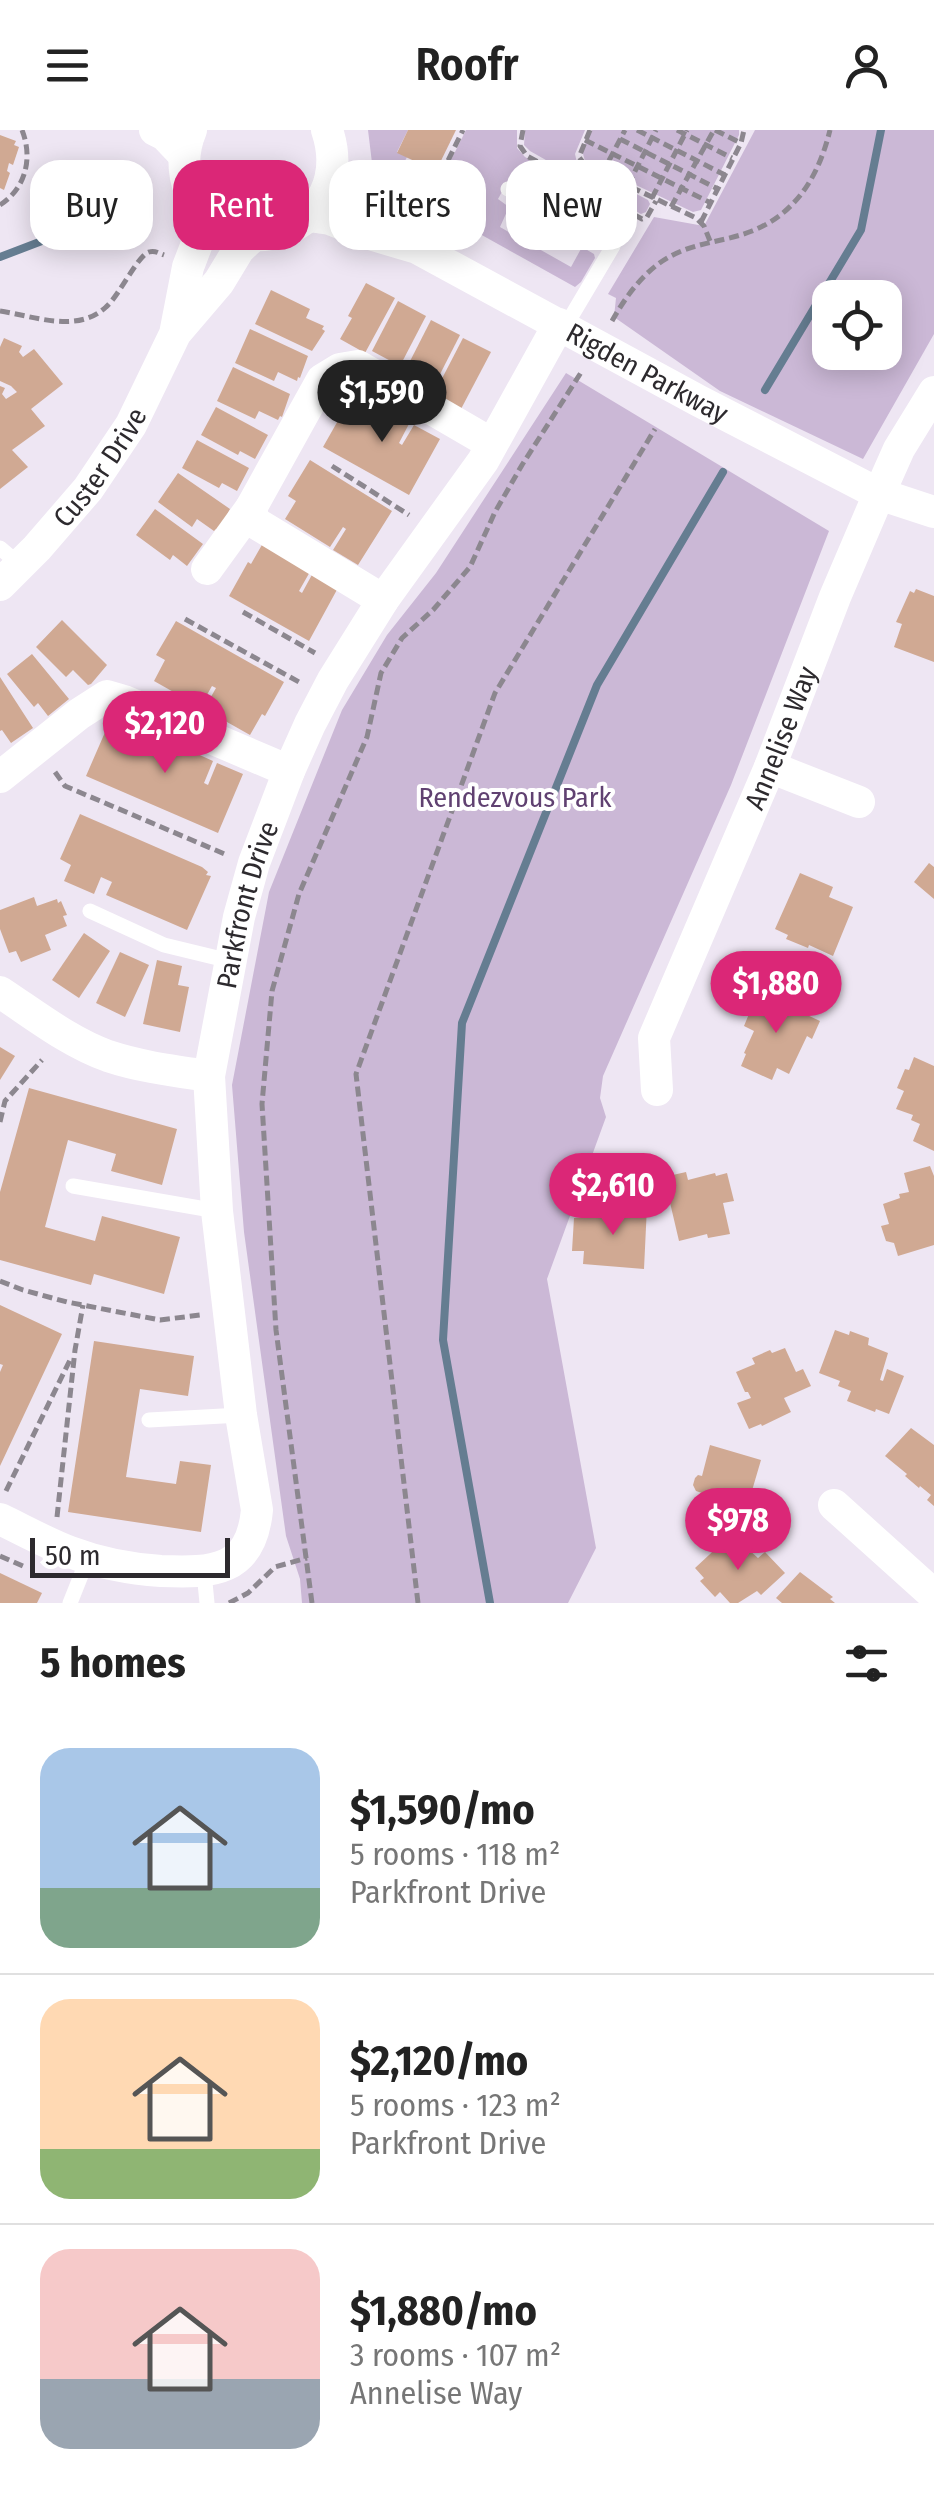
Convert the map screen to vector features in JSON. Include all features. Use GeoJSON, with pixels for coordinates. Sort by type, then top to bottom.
{"type":"FeatureCollection","features":[{"type":"Feature","properties":{"kind":"street"},"geometry":{"type":"LineString","coordinates":[[155,130],[187,143]]}},
{"type":"Feature","properties":{"kind":"street"},"geometry":{"type":"LineString","coordinates":[[327,130],[333,160]]}},
{"type":"Feature","properties":{"kind":"street"},"geometry":{"type":"LineString","coordinates":[[309,216],[329,185]]}},
{"type":"Feature","properties":{"kind":"street","name":"Rigden Parkway"},"geometry":{"type":"LineString","coordinates":[[309,216],[329,219]]}},
{"type":"Feature","properties":{"kind":"street","name":"Custer Drive"},"geometry":{"type":"LineString","coordinates":[[7,566],[88,489],[131,425],[175,334],[194,250]]}},
{"type":"Feature","properties":{"kind":"street","name":"Custer Drive"},"geometry":{"type":"LineString","coordinates":[[175,334],[220,282],[238,250]]}},
{"type":"Feature","properties":{"kind":"street","name":"Rigden Parkway"},"geometry":{"type":"LineString","coordinates":[[422,250],[879,494],[934,512]]}},
{"type":"Feature","properties":{"kind":"street","name":"Parkfront Drive"},"geometry":{"type":"LineString","coordinates":[[205,1587],[218,1569],[237,1557],[250,1540],[257,1510],[241,1415],[217,1211],[209,1076],[239,918],[254,863],[288,771],[333,680],[383,600],[483,461],[562,325]]}},
{"type":"Feature","properties":{"kind":"street"},"geometry":{"type":"LineString","coordinates":[[207,568],[251,508],[322,380],[340,369],[358,366],[492,444]]}},
{"type":"Feature","properties":{"kind":"street","name":"Annelise Way"},"geometry":{"type":"LineString","coordinates":[[658,1090],[654,1038],[770,767],[879,494],[934,392]]}},
{"type":"Feature","properties":{"kind":"street"},"geometry":{"type":"LineString","coordinates":[[251,508],[254,522],[383,600]]}},
{"type":"Feature","properties":{"kind":"street"},"geometry":{"type":"LineString","coordinates":[[0,777],[107,696],[288,771]]}},
{"type":"Feature","properties":{"kind":"street"},"geometry":{"type":"LineString","coordinates":[[770,767],[859,802]]}},
{"type":"Feature","properties":{"kind":"street"},"geometry":{"type":"LineString","coordinates":[[0,992],[66,1037],[108,1056],[158,1069],[209,1076]]}},
{"type":"Feature","properties":{"kind":"street"},"geometry":{"type":"LineString","coordinates":[[834,1505],[934,1594]]}},
{"type":"Feature","properties":{"kind":"street"},"geometry":{"type":"LineString","coordinates":[[2,1507],[72,1553],[116,1566],[151,1570],[205,1587]]}},
{"type":"Feature","properties":{"kind":"lane"},"geometry":{"type":"LineString","coordinates":[[562,325],[610,250]]}},
{"type":"Feature","properties":{"kind":"lane"},"geometry":{"type":"LineString","coordinates":[[90,911],[164,945],[230,961]]}},
{"type":"Feature","properties":{"kind":"lane"},"geometry":{"type":"LineString","coordinates":[[73,1186],[217,1211]]}},
{"type":"Feature","properties":{"kind":"lane"},"geometry":{"type":"LineString","coordinates":[[148,1420],[241,1415]]}},
{"type":"Feature","properties":{"kind":"lane"},"geometry":{"type":"LineString","coordinates":[[70,1603],[88,1558]]}},
{"type":"Feature","properties":{"kind":"path"},"geometry":{"type":"LineString","coordinates":[[0,205],[16,192],[23,178],[28,145],[22,130]]}},
{"type":"Feature","properties":{"kind":"path"},"geometry":{"type":"LineString","coordinates":[[448,160],[463,130]]}},
{"type":"Feature","properties":{"kind":"path"},"geometry":{"type":"LineString","coordinates":[[523,130],[520,146],[528,156],[642,219],[647,217],[686,132]]}},
{"type":"Feature","properties":{"kind":"path"},"geometry":{"type":"LineString","coordinates":[[581,160],[590,130]]}},
{"type":"Feature","properties":{"kind":"path"},"geometry":{"type":"LineString","coordinates":[[609,160],[625,130]]}},
{"type":"Feature","properties":{"kind":"path"},"geometry":{"type":"LineString","coordinates":[[638,130],[725,175]]}},
{"type":"Feature","properties":{"kind":"path"},"geometry":{"type":"LineString","coordinates":[[638,167],[656,130]]}},
{"type":"Feature","properties":{"kind":"path"},"geometry":{"type":"LineString","coordinates":[[677,130],[733,159]]}},
{"type":"Feature","properties":{"kind":"path"},"geometry":{"type":"LineString","coordinates":[[672,208],[714,130],[741,144]]}},
{"type":"Feature","properties":{"kind":"path"},"geometry":{"type":"LineString","coordinates":[[700,222],[741,144],[744,130]]}},
{"type":"Feature","properties":{"kind":"path"},"geometry":{"type":"LineString","coordinates":[[611,323],[642,278],[667,258],[695,245],[752,231],[781,214],[798,199],[816,173],[830,130]]}},
{"type":"Feature","properties":{"kind":"path"},"geometry":{"type":"LineString","coordinates":[[620,139],[718,189]]}},
{"type":"Feature","properties":{"kind":"path"},"geometry":{"type":"LineString","coordinates":[[585,140],[711,204]]}},
{"type":"Feature","properties":{"kind":"path"},"geometry":{"type":"LineString","coordinates":[[637,191],[700,222],[710,241]]}},
{"type":"Feature","properties":{"kind":"path"},"geometry":{"type":"LineString","coordinates":[[0,311],[50,321],[88,318],[104,309],[146,252],[165,256]]}},
{"type":"Feature","properties":{"kind":"path"},"geometry":{"type":"LineString","coordinates":[[312,1603],[276,1330],[262,1104],[272,990],[298,894],[367,738],[381,673],[402,638],[470,567],[495,512],[582,371]]}},
{"type":"Feature","properties":{"kind":"path"},"geometry":{"type":"LineString","coordinates":[[418,1603],[356,1074],[494,693],[655,429]]}},
{"type":"Feature","properties":{"kind":"path"},"geometry":{"type":"LineString","coordinates":[[332,466],[409,515]]}},
{"type":"Feature","properties":{"kind":"path"},"geometry":{"type":"LineString","coordinates":[[242,612],[315,652]]}},
{"type":"Feature","properties":{"kind":"path"},"geometry":{"type":"LineString","coordinates":[[185,618],[299,682]]}},
{"type":"Feature","properties":{"kind":"path"},"geometry":{"type":"LineString","coordinates":[[37,748],[65,786],[240,859]]}},
{"type":"Feature","properties":{"kind":"path"},"geometry":{"type":"LineString","coordinates":[[0,1108],[42,1060]]}},
{"type":"Feature","properties":{"kind":"path"},"geometry":{"type":"LineString","coordinates":[[0,1122],[5,1101]]}},
{"type":"Feature","properties":{"kind":"path"},"geometry":{"type":"LineString","coordinates":[[0,1281],[83,1305],[160,1320],[200,1315]]}},
{"type":"Feature","properties":{"kind":"path"},"geometry":{"type":"LineString","coordinates":[[56,1520],[83,1305]]}},
{"type":"Feature","properties":{"kind":"path"},"geometry":{"type":"LineString","coordinates":[[2,1507],[75,1350]]}},
{"type":"Feature","properties":{"kind":"path"},"geometry":{"type":"LineString","coordinates":[[229,1603],[248,1593],[275,1567],[307,1558]]}},
{"type":"Feature","properties":{"kind":"green space"},"geometry":{"type":"Polygon","coordinates":[[[368,130],[408,130],[397,152],[407,157],[406,160],[372,160],[368,130]]]}},
{"type":"Feature","properties":{"kind":"green space"},"geometry":{"type":"Polygon","coordinates":[[[466,130],[517,130],[517,148],[530,160],[506,160],[506,184],[498,199],[506,205],[500,227],[506,230],[506,249],[486,237],[486,160],[451,160],[466,130]]]}},
{"type":"Feature","properties":{"kind":"green space"},"geometry":{"type":"Polygon","coordinates":[[[525,130],[585,130],[576,160],[546,160],[524,145],[525,130]]]}},
{"type":"Feature","properties":{"kind":"green space"},"geometry":{"type":"Polygon","coordinates":[[[592,130],[739,130],[701,210],[693,212],[637,186],[637,160],[585,160],[582,150],[592,130]]]}},
{"type":"Feature","properties":{"kind":"green space"},"geometry":{"type":"Polygon","coordinates":[[[755,130],[934,130],[934,334],[863,459],[720,391],[614,317],[616,298],[608,294],[654,217],[704,226],[755,130]]]}},
{"type":"Feature","properties":{"kind":"green space"},"geometry":{"type":"Polygon","coordinates":[[[637,194],[650,204],[641,214],[637,212],[637,194]]]}},
{"type":"Feature","properties":{"kind":"green space"},"geometry":{"type":"Polygon","coordinates":[[[509,250],[541,250],[571,267],[580,250],[587,250],[595,258],[575,287],[509,250]]]}},
{"type":"Feature","properties":{"kind":"green space","name":"Rendezvous Park"},"geometry":{"type":"Polygon","coordinates":[[[566,373],[829,531],[731,785],[603,1076],[600,1098],[606,1117],[547,1279],[596,1548],[568,1603],[302,1603],[300,1579],[286,1536],[244,1232],[232,1085],[269,892],[342,710],[387,635],[436,573],[566,373]]]}},
{"type":"Feature","properties":{"kind":"building"},"geometry":{"type":"Polygon","coordinates":[[[408,130],[456,130],[441,160],[412,160],[397,153],[408,130]]]}},
{"type":"Feature","properties":{"kind":"building"},"geometry":{"type":"Polygon","coordinates":[[[0,135],[16,141],[14,145],[19,147],[13,165],[9,163],[4,190],[0,188],[0,135]]]}},
{"type":"Feature","properties":{"kind":"building"},"geometry":{"type":"Polygon","coordinates":[[[366,283],[395,298],[365,353],[340,339],[366,283]]]}},
{"type":"Feature","properties":{"kind":"building"},"geometry":{"type":"Polygon","coordinates":[[[271,290],[310,309],[306,318],[324,326],[325,331],[312,351],[255,324],[271,290]]]}},
{"type":"Feature","properties":{"kind":"building"},"geometry":{"type":"Polygon","coordinates":[[[398,301],[426,316],[400,366],[372,351],[398,301]]]}},
{"type":"Feature","properties":{"kind":"building"},"geometry":{"type":"Polygon","coordinates":[[[431,320],[460,335],[435,384],[406,369],[431,320]]]}},
{"type":"Feature","properties":{"kind":"building"},"geometry":{"type":"Polygon","coordinates":[[[250,329],[308,356],[297,381],[278,372],[274,381],[235,363],[250,329]]]}},
{"type":"Feature","properties":{"kind":"building"},"geometry":{"type":"Polygon","coordinates":[[[4,338],[22,346],[19,352],[23,357],[34,349],[63,384],[31,409],[45,426],[12,450],[28,467],[0,489],[0,386],[5,388],[2,394],[6,399],[17,392],[0,381],[0,347],[4,338]]]}},
{"type":"Feature","properties":{"kind":"building"},"geometry":{"type":"Polygon","coordinates":[[[463,338],[491,352],[461,409],[434,394],[463,338]]]}},
{"type":"Feature","properties":{"kind":"building"},"geometry":{"type":"Polygon","coordinates":[[[233,367],[290,394],[282,417],[278,420],[259,411],[255,419],[217,401],[233,367]]]}},
{"type":"Feature","properties":{"kind":"building"},"geometry":{"type":"Polygon","coordinates":[[[363,396],[410,422],[399,443],[402,445],[414,425],[440,439],[409,495],[323,447],[344,410],[353,415],[363,396]]]}},
{"type":"Feature","properties":{"kind":"building"},"geometry":{"type":"Polygon","coordinates":[[[216,407],[268,435],[255,459],[240,451],[238,455],[201,435],[216,407]]]}},
{"type":"Feature","properties":{"kind":"building"},"geometry":{"type":"Polygon","coordinates":[[[197,440],[249,468],[237,491],[222,483],[219,488],[182,468],[197,440]]]}},
{"type":"Feature","properties":{"kind":"building"},"geometry":{"type":"Polygon","coordinates":[[[310,460],[392,511],[358,565],[333,550],[346,529],[343,527],[330,547],[285,519],[296,501],[288,496],[310,460]]]}},
{"type":"Feature","properties":{"kind":"building"},"geometry":{"type":"Polygon","coordinates":[[[178,473],[230,509],[219,531],[197,519],[192,527],[158,502],[178,473]]]}},
{"type":"Feature","properties":{"kind":"building"},"geometry":{"type":"Polygon","coordinates":[[[155,509],[203,544],[187,566],[173,555],[170,560],[136,535],[155,509]]]}},
{"type":"Feature","properties":{"kind":"building"},"geometry":{"type":"Polygon","coordinates":[[[263,543],[311,570],[299,591],[302,593],[314,571],[339,586],[309,641],[229,596],[263,543]]]}},
{"type":"Feature","properties":{"kind":"building"},"geometry":{"type":"Polygon","coordinates":[[[916,589],[934,596],[934,662],[894,647],[902,624],[896,622],[910,591],[914,593],[916,589]]]}},
{"type":"Feature","properties":{"kind":"building"},"geometry":{"type":"Polygon","coordinates":[[[62,620],[107,665],[91,684],[73,670],[66,677],[36,647],[62,620]]]}},
{"type":"Feature","properties":{"kind":"building"},"geometry":{"type":"Polygon","coordinates":[[[176,621],[284,682],[250,735],[204,709],[216,688],[212,686],[200,707],[154,681],[165,660],[156,655],[176,621]]]}},
{"type":"Feature","properties":{"kind":"building"},"geometry":{"type":"Polygon","coordinates":[[[32,654],[69,699],[48,716],[38,703],[34,707],[7,674],[32,654]]]}},
{"type":"Feature","properties":{"kind":"building"},"geometry":{"type":"Polygon","coordinates":[[[0,677],[33,728],[11,743],[0,731],[0,677]]]}},
{"type":"Feature","properties":{"kind":"building"},"geometry":{"type":"Polygon","coordinates":[[[124,719],[154,732],[147,749],[158,753],[164,739],[213,761],[204,783],[208,785],[217,763],[243,774],[218,833],[86,776],[106,730],[117,735],[124,719]]]}},
{"type":"Feature","properties":{"kind":"building"},"geometry":{"type":"Polygon","coordinates":[[[80,814],[208,872],[206,875],[211,876],[187,930],[106,895],[112,882],[101,877],[94,894],[64,881],[71,865],[60,859],[80,814]]]}},
{"type":"Feature","properties":{"kind":"building"},"geometry":{"type":"Polygon","coordinates":[[[929,863],[934,867],[934,899],[914,882],[929,863]]]}},
{"type":"Feature","properties":{"kind":"building"},"geometry":{"type":"Polygon","coordinates":[[[800,873],[833,887],[829,897],[853,907],[833,956],[786,939],[788,935],[775,929],[800,873]]]}},
{"type":"Feature","properties":{"kind":"building"},"geometry":{"type":"Polygon","coordinates":[[[34,897],[37,906],[61,901],[67,926],[45,935],[51,950],[21,962],[16,951],[9,953],[0,929],[0,910],[34,897]]]}},
{"type":"Feature","properties":{"kind":"building"},"geometry":{"type":"Polygon","coordinates":[[[84,933],[110,951],[79,998],[52,980],[84,933]]]}},
{"type":"Feature","properties":{"kind":"building"},"geometry":{"type":"Polygon","coordinates":[[[120,952],[149,965],[125,1017],[96,1003],[120,952]]]}},
{"type":"Feature","properties":{"kind":"building"},"geometry":{"type":"Polygon","coordinates":[[[157,960],[182,966],[178,985],[189,987],[180,1032],[143,1024],[157,960]]]}},
{"type":"Feature","properties":{"kind":"building"},"geometry":{"type":"Polygon","coordinates":[[[758,992],[820,1021],[812,1039],[807,1036],[789,1074],[777,1068],[772,1080],[741,1066],[754,1031],[744,1026],[758,992]]]}},
{"type":"Feature","properties":{"kind":"building"},"geometry":{"type":"Polygon","coordinates":[[[0,1047],[15,1056],[0,1080],[0,1047]]]}},
{"type":"Feature","properties":{"kind":"building"},"geometry":{"type":"Polygon","coordinates":[[[914,1057],[934,1066],[934,1151],[913,1141],[920,1124],[911,1120],[913,1115],[896,1109],[904,1091],[897,1088],[914,1057]]]}},
{"type":"Feature","properties":{"kind":"building"},"geometry":{"type":"Polygon","coordinates":[[[29,1088],[177,1129],[162,1185],[111,1171],[116,1154],[68,1140],[45,1227],[95,1241],[102,1216],[180,1237],[164,1294],[94,1274],[91,1285],[0,1260],[0,1192],[29,1088]]]}},
{"type":"Feature","properties":{"kind":"building"},"geometry":{"type":"Polygon","coordinates":[[[930,1166],[934,1176],[934,1245],[898,1256],[894,1243],[886,1241],[881,1226],[889,1224],[883,1204],[909,1192],[904,1173],[930,1166]]]}},
{"type":"Feature","properties":{"kind":"building"},"geometry":{"type":"Polygon","coordinates":[[[686,1172],[688,1180],[727,1173],[734,1201],[723,1203],[730,1234],[708,1238],[707,1234],[679,1241],[664,1177],[686,1172]]]}},
{"type":"Feature","properties":{"kind":"building"},"geometry":{"type":"Polygon","coordinates":[[[623,1205],[647,1206],[644,1269],[583,1264],[584,1251],[572,1251],[574,1218],[604,1216],[604,1221],[611,1221],[611,1210],[623,1210],[623,1205]]]}},
{"type":"Feature","properties":{"kind":"building"},"geometry":{"type":"Polygon","coordinates":[[[0,1305],[62,1334],[0,1466],[3,1365],[0,1305]]]}},
{"type":"Feature","properties":{"kind":"building"},"geometry":{"type":"Polygon","coordinates":[[[835,1330],[869,1338],[868,1345],[888,1353],[880,1380],[883,1381],[887,1369],[904,1376],[889,1414],[847,1401],[851,1391],[838,1386],[840,1381],[819,1373],[835,1330]]]}},
{"type":"Feature","properties":{"kind":"building"},"geometry":{"type":"Polygon","coordinates":[[[94,1341],[194,1356],[188,1396],[140,1389],[126,1477],[176,1484],[180,1461],[211,1465],[201,1532],[68,1512],[94,1341]]]}},
{"type":"Feature","properties":{"kind":"building"},"geometry":{"type":"Polygon","coordinates":[[[785,1348],[796,1372],[803,1369],[811,1386],[784,1398],[791,1412],[749,1429],[737,1403],[751,1398],[736,1372],[755,1364],[752,1358],[785,1348]]]}},
{"type":"Feature","properties":{"kind":"building"},"geometry":{"type":"Polygon","coordinates":[[[911,1428],[934,1445],[934,1506],[927,1500],[931,1495],[885,1456],[911,1428]]]}},
{"type":"Feature","properties":{"kind":"building"},"geometry":{"type":"Polygon","coordinates":[[[710,1445],[761,1460],[746,1511],[739,1508],[736,1520],[698,1509],[702,1493],[693,1485],[698,1475],[702,1476],[710,1445]]]}},
{"type":"Feature","properties":{"kind":"building"},"geometry":{"type":"Polygon","coordinates":[[[723,1542],[733,1552],[737,1548],[743,1554],[748,1549],[758,1558],[765,1552],[785,1573],[761,1595],[757,1591],[738,1603],[730,1603],[720,1592],[715,1597],[700,1581],[704,1578],[695,1568],[723,1542]]]}},
{"type":"Feature","properties":{"kind":"building"},"geometry":{"type":"Polygon","coordinates":[[[800,1572],[833,1597],[830,1599],[835,1603],[782,1603],[776,1598],[800,1572]]]}},
{"type":"Feature","properties":{"kind":"building"},"geometry":{"type":"Polygon","coordinates":[[[0,1573],[42,1593],[37,1603],[0,1603],[0,1573]]]}},
{"type":"Feature","properties":{"kind":"waterway"},"geometry":{"type":"LineString","coordinates":[[765,390],[861,230],[881,130]]}},
{"type":"Feature","properties":{"kind":"waterway"},"geometry":{"type":"LineString","coordinates":[[0,257],[30,246]]}},
{"type":"Feature","properties":{"kind":"waterway"},"geometry":{"type":"LineString","coordinates":[[490,1603],[443,1340],[462,1023],[597,685],[723,472]]}}]}
